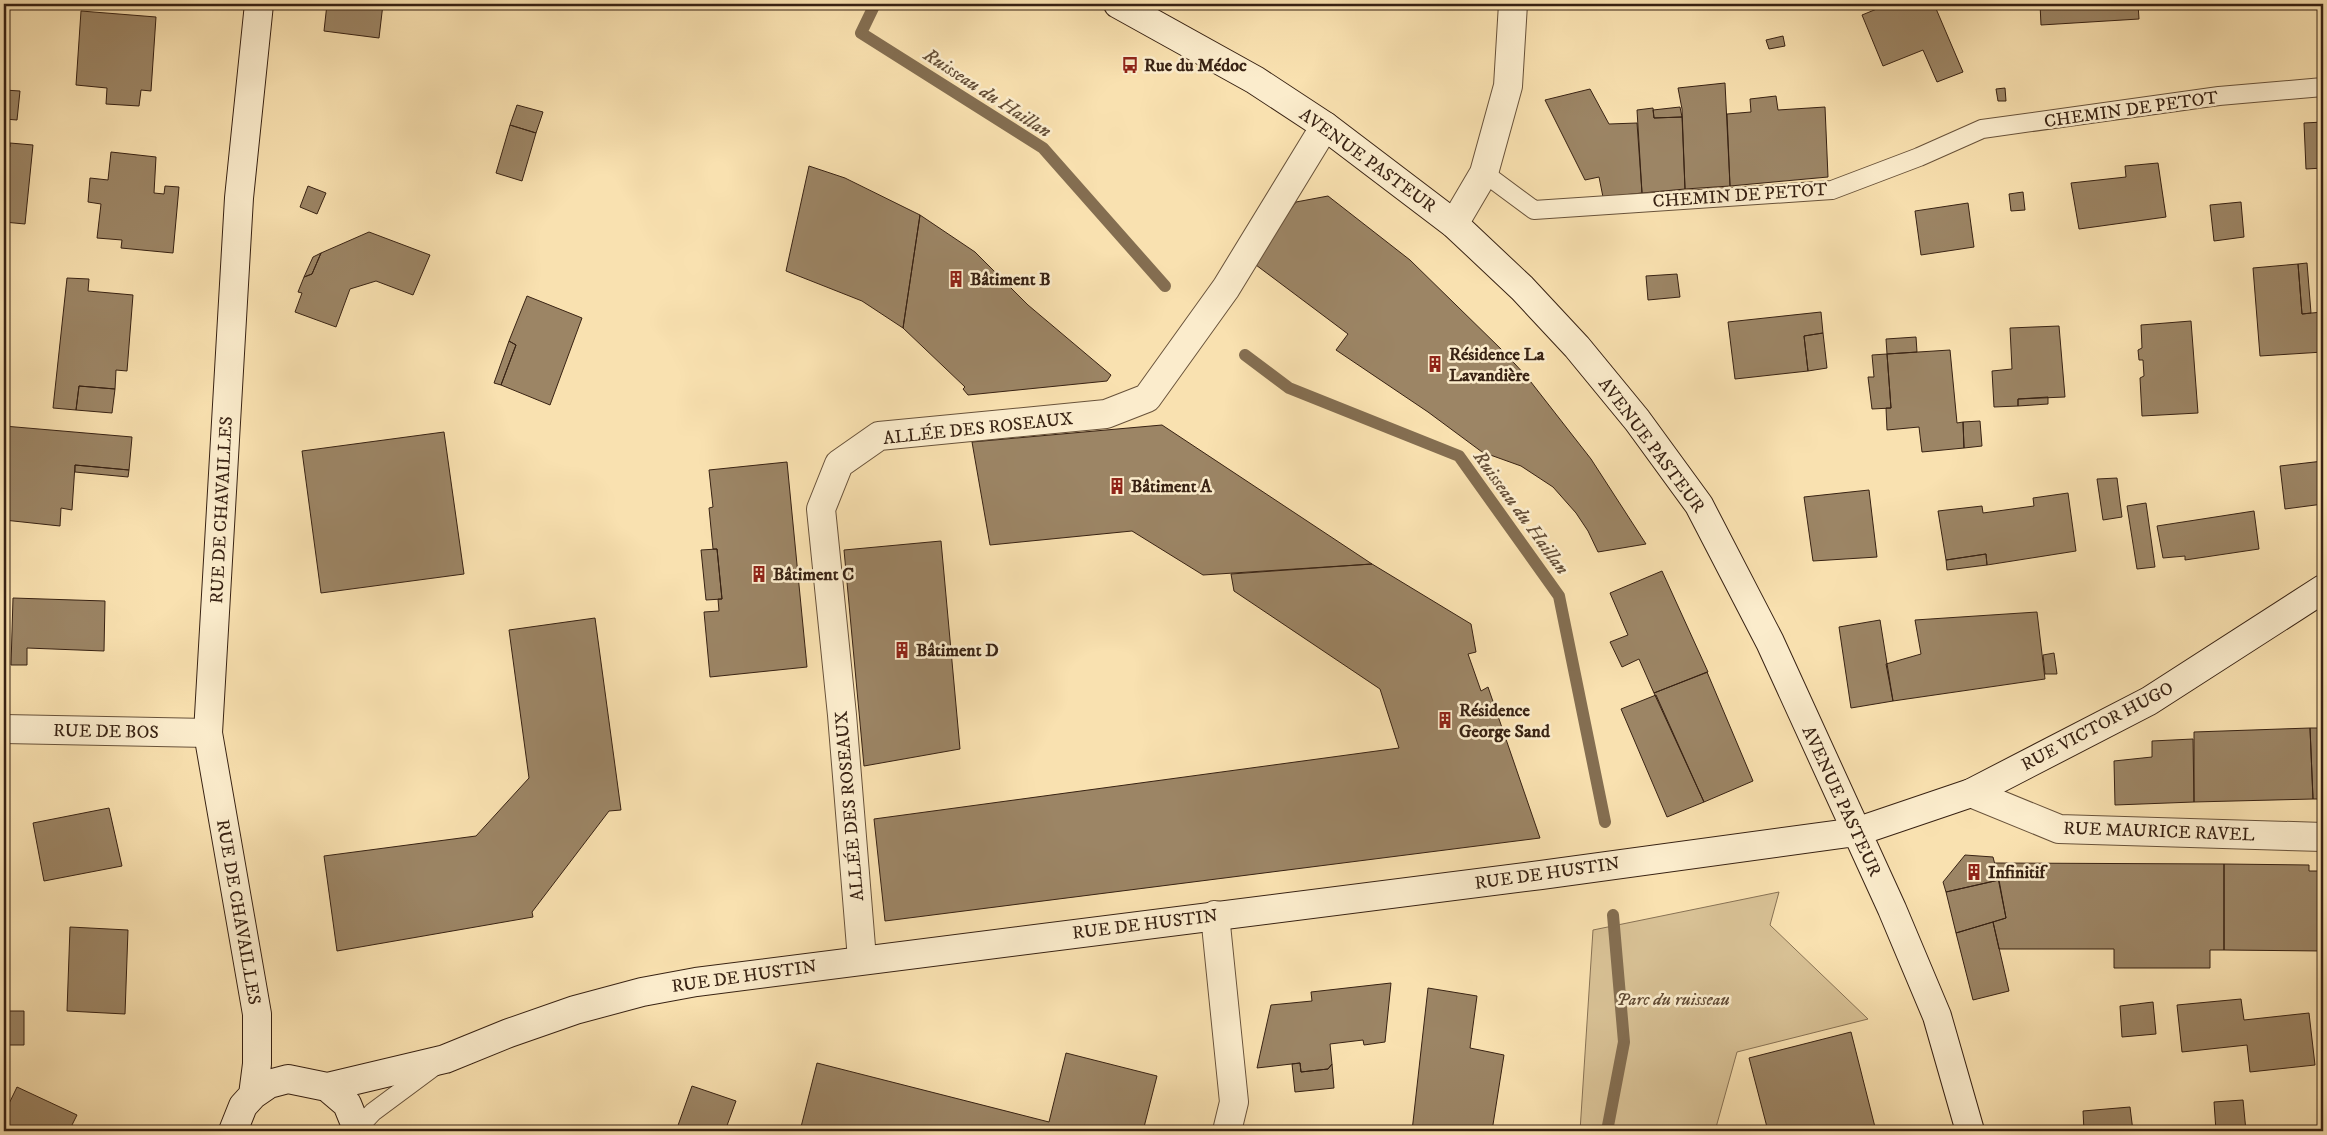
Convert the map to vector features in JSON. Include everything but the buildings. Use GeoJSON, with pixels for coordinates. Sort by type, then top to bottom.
{"type":"FeatureCollection","features":[{"type":"Feature","properties":{"kind":"street","name":"RUE DE CHAVAILLES"},"geometry":{"type":"LineString","coordinates":[[253,1094],[257,1064],[256,1014],[208,732],[239,198],[258,4]]}},
{"type":"Feature","properties":{"kind":"street","name":"AVENUE PASTEUR"},"geometry":{"type":"LineString","coordinates":[[1118,4],[1256,80],[1325,126],[1454,224],[1516,282],[1577,347],[1637,420],[1699,505],[1770,642],[1892,909],[1937,1016],[1970,1131]]}},
{"type":"Feature","properties":{"kind":"street"},"geometry":{"type":"LineString","coordinates":[[1454,224],[1484,173],[1508,86],[1513,4]]}},
{"type":"Feature","properties":{"kind":"street","name":"ALLÉE DES ROSEAUX"},"geometry":{"type":"LineString","coordinates":[[862,959],[842,715],[821,509],[839,464],[879,436],[1106,414],[1147,398],[1226,288],[1325,126]]}},
{"type":"Feature","properties":{"kind":"street","name":"RUE VICTOR HUGO"},"geometry":{"type":"LineString","coordinates":[[1856,832],[1972,793],[2149,701],[2323,589]]}},
{"type":"Feature","properties":{"kind":"street","name":"RUE DE BOS"},"geometry":{"type":"LineString","coordinates":[[4,729],[208,732]]}},
{"type":"Feature","properties":{"kind":"street","name":"RUE MAURICE RAVEL"},"geometry":{"type":"LineString","coordinates":[[1972,793],[2059,829],[2323,837]]}},
{"type":"Feature","properties":{"kind":"street","name":"RUE DE HUSTIN"},"geometry":{"type":"LineString","coordinates":[[326,1087],[445,1059],[556,1017],[642,992],[750,973],[1541,875],[1856,832]]}},
{"type":"Feature","properties":{"kind":"street"},"geometry":{"type":"LineString","coordinates":[[1215,915],[1234,1102],[1227,1131]]}},
{"type":"Feature","properties":{"kind":"street","name":"RUE DE CHAVAILLES"},"geometry":{"type":"LineString","coordinates":[[256,1014],[276,1059],[288,1079]]}},
{"type":"Feature","properties":{"kind":"street"},"geometry":{"type":"LineString","coordinates":[[233,1131],[243,1106],[253,1094],[269,1084],[288,1079],[326,1087],[347,1104],[358,1130]]}},
{"type":"Feature","properties":{"kind":"lane","name":"CHEMIN DE PETOT"},"geometry":{"type":"LineString","coordinates":[[1484,173],[1534,210],[1832,190],[1919,157],[1982,129],[2219,96],[2323,87]]}},
{"type":"Feature","properties":{"kind":"lane","name":"RUE DE HUSTIN"},"geometry":{"type":"LineString","coordinates":[[358,1130],[373,1112],[445,1059]]}},
{"type":"Feature","properties":{"kind":"green space","name":"Parc du ruisseau"},"geometry":{"type":"Polygon","coordinates":[[[1779,892],[1770,925],[1868,1019],[1737,1052],[1715,1131],[1580,1131],[1593,930],[1779,892]]]}},
{"type":"Feature","properties":{"kind":"waterway","name":"Ruisseau du Haillan"},"geometry":{"type":"LineString","coordinates":[[875,4],[861,33],[1043,148],[1165,286]]}},
{"type":"Feature","properties":{"kind":"waterway","name":"Ruisseau du Haillan"},"geometry":{"type":"LineString","coordinates":[[1245,355],[1289,388],[1459,456],[1559,596],[1605,822]]}},
{"type":"Feature","properties":{"kind":"waterway","name":"Ruisseau du Haillan"},"geometry":{"type":"LineString","coordinates":[[1607,1131],[1624,1042],[1613,915]]}},
{"type":"Feature","properties":{"kind":"place","name":"Rue du Médoc"},"geometry":{"type":"Point","coordinates":[1130,65]}},
{"type":"Feature","properties":{"kind":"place","name":"Bâtiment B"},"geometry":{"type":"Point","coordinates":[956,279]}},
{"type":"Feature","properties":{"kind":"place","name":"Résidence La Lavandière"},"geometry":{"type":"Point","coordinates":[1435,364]}},
{"type":"Feature","properties":{"kind":"place","name":"Bâtiment A"},"geometry":{"type":"Point","coordinates":[1117,486]}},
{"type":"Feature","properties":{"kind":"place","name":"Bâtiment C"},"geometry":{"type":"Point","coordinates":[759,574]}},
{"type":"Feature","properties":{"kind":"place","name":"Bâtiment D"},"geometry":{"type":"Point","coordinates":[902,650]}},
{"type":"Feature","properties":{"kind":"place","name":"Résidence George Sand"},"geometry":{"type":"Point","coordinates":[1445,720]}},
{"type":"Feature","properties":{"kind":"place","name":"Infinitif"},"geometry":{"type":"Point","coordinates":[1974,872]}}]}
